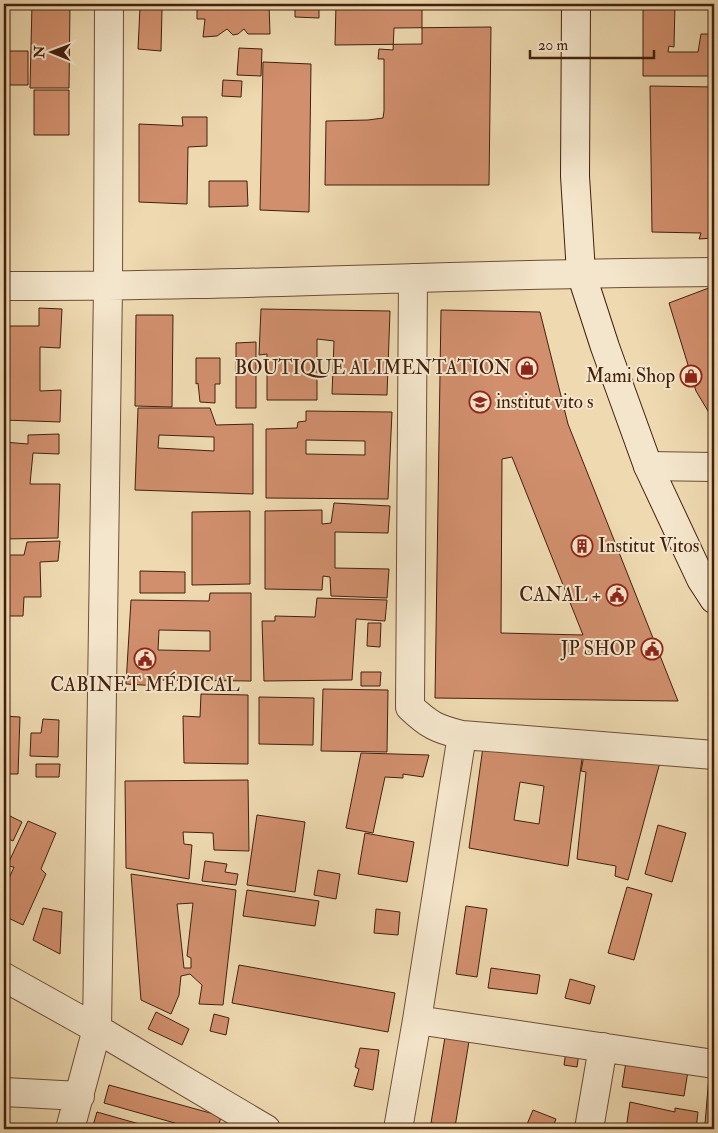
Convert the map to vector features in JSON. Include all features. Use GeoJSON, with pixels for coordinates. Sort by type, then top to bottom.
{"type":"FeatureCollection","features":[{"type":"Feature","properties":{"kind":"street"},"geometry":{"type":"LineString","coordinates":[[70,1129],[97,1029],[108,287],[109,4]]}},
{"type":"Feature","properties":{"kind":"street"},"geometry":{"type":"LineString","coordinates":[[576,4],[575,176],[581,273],[605,347],[648,466],[701,578],[714,599]]}},
{"type":"Feature","properties":{"kind":"street"},"geometry":{"type":"LineString","coordinates":[[4,286],[108,287],[581,273],[714,272]]}},
{"type":"Feature","properties":{"kind":"street"},"geometry":{"type":"LineString","coordinates":[[413,278],[410,707],[423,720],[440,730],[462,734],[714,755]]}},
{"type":"Feature","properties":{"kind":"street"},"geometry":{"type":"LineString","coordinates":[[648,466],[714,467]]}},
{"type":"Feature","properties":{"kind":"street"},"geometry":{"type":"LineString","coordinates":[[398,1129],[418,1020],[462,734]]}},
{"type":"Feature","properties":{"kind":"street"},"geometry":{"type":"LineString","coordinates":[[4,977],[97,1029],[266,1129]]}},
{"type":"Feature","properties":{"kind":"street"},"geometry":{"type":"LineString","coordinates":[[418,1020],[714,1064]]}},
{"type":"Feature","properties":{"kind":"street"},"geometry":{"type":"LineString","coordinates":[[589,1129],[603,1047]]}},
{"type":"Feature","properties":{"kind":"street"},"geometry":{"type":"LineString","coordinates":[[4,1092],[80,1096]]}},
{"type":"Feature","properties":{"kind":"building"},"geometry":{"type":"Polygon","coordinates":[[[32,4],[70,4],[69,88],[30,88],[32,4]]]}},
{"type":"Feature","properties":{"kind":"building"},"geometry":{"type":"Polygon","coordinates":[[[197,4],[269,4],[270,34],[248,34],[244,29],[238,34],[233,35],[227,29],[217,36],[203,37],[205,19],[197,19],[197,4]]]}},
{"type":"Feature","properties":{"kind":"building"},"geometry":{"type":"Polygon","coordinates":[[[295,4],[319,4],[319,18],[295,17],[295,4]]]}},
{"type":"Feature","properties":{"kind":"building"},"geometry":{"type":"Polygon","coordinates":[[[336,4],[422,4],[422,44],[335,45],[336,4]]]}},
{"type":"Feature","properties":{"kind":"building"},"geometry":{"type":"Polygon","coordinates":[[[643,4],[675,4],[674,47],[669,46],[668,52],[698,52],[701,34],[714,34],[714,76],[643,76],[643,4]]]}},
{"type":"Feature","properties":{"kind":"building"},"geometry":{"type":"Polygon","coordinates":[[[140,7],[162,9],[161,51],[138,49],[140,7]]]}},
{"type":"Feature","properties":{"kind":"building"},"geometry":{"type":"Polygon","coordinates":[[[491,27],[489,185],[325,185],[326,121],[383,118],[384,59],[378,59],[379,49],[393,50],[394,28],[491,27]]]}},
{"type":"Feature","properties":{"kind":"building"},"geometry":{"type":"Polygon","coordinates":[[[239,48],[262,49],[261,76],[237,75],[239,48]]]}},
{"type":"Feature","properties":{"kind":"building"},"geometry":{"type":"Polygon","coordinates":[[[4,51],[28,51],[28,85],[4,85],[4,51]]]}},
{"type":"Feature","properties":{"kind":"building"},"geometry":{"type":"Polygon","coordinates":[[[263,62],[311,64],[309,212],[260,210],[263,62]]]}},
{"type":"Feature","properties":{"kind":"building"},"geometry":{"type":"Polygon","coordinates":[[[223,80],[242,81],[241,97],[222,96],[223,80]]]}},
{"type":"Feature","properties":{"kind":"building"},"geometry":{"type":"Polygon","coordinates":[[[650,86],[714,87],[714,238],[699,239],[701,233],[652,232],[650,86]]]}},
{"type":"Feature","properties":{"kind":"building"},"geometry":{"type":"Polygon","coordinates":[[[4,88],[6,89],[5,129],[4,129],[4,88]]]}},
{"type":"Feature","properties":{"kind":"building"},"geometry":{"type":"Polygon","coordinates":[[[34,90],[69,90],[69,135],[34,135],[34,90]]]}},
{"type":"Feature","properties":{"kind":"building"},"geometry":{"type":"Polygon","coordinates":[[[182,117],[207,117],[207,146],[188,147],[187,204],[139,202],[139,124],[183,126],[182,117]]]}},
{"type":"Feature","properties":{"kind":"building"},"geometry":{"type":"Polygon","coordinates":[[[209,181],[247,181],[248,206],[209,207],[209,181]]]}},
{"type":"Feature","properties":{"kind":"building"},"geometry":{"type":"Polygon","coordinates":[[[714,286],[714,421],[696,391],[669,303],[714,286]]]}},
{"type":"Feature","properties":{"kind":"building"},"geometry":{"type":"Polygon","coordinates":[[[39,308],[62,309],[60,348],[40,347],[40,391],[61,390],[60,422],[4,420],[4,326],[39,326],[39,308]]]}},
{"type":"Feature","properties":{"kind":"building"},"geometry":{"type":"Polygon","coordinates":[[[261,309],[390,311],[387,395],[332,394],[334,341],[317,339],[317,400],[267,400],[267,354],[259,355],[261,309]]]}},
{"type":"Feature","properties":{"kind":"building","name":"Institut Vitos"},"geometry":{"type":"Polygon","coordinates":[[[441,310],[540,312],[568,424],[678,701],[435,698],[441,310]],[[512,457],[502,459],[501,633],[583,635],[512,457]]]}},
{"type":"Feature","properties":{"kind":"building"},"geometry":{"type":"Polygon","coordinates":[[[136,315],[173,315],[172,407],[135,406],[136,315]]]}},
{"type":"Feature","properties":{"kind":"building"},"geometry":{"type":"Polygon","coordinates":[[[256,342],[256,408],[236,408],[236,343],[256,342]]]}},
{"type":"Feature","properties":{"kind":"building"},"geometry":{"type":"Polygon","coordinates":[[[196,358],[220,358],[220,384],[215,384],[215,403],[200,402],[198,383],[196,384],[196,358]]]}},
{"type":"Feature","properties":{"kind":"building"},"geometry":{"type":"Polygon","coordinates":[[[138,408],[210,408],[216,425],[253,424],[253,494],[135,490],[138,408]],[[159,435],[158,448],[214,451],[214,437],[159,435]]]}},
{"type":"Feature","properties":{"kind":"building"},"geometry":{"type":"Polygon","coordinates":[[[306,411],[392,412],[388,499],[266,498],[266,429],[297,428],[298,422],[306,421],[306,411]],[[306,440],[306,454],[365,455],[365,441],[306,440]]]}},
{"type":"Feature","properties":{"kind":"building"},"geometry":{"type":"Polygon","coordinates":[[[59,434],[59,454],[33,453],[30,484],[60,484],[58,538],[4,539],[4,442],[28,444],[28,435],[59,434]]]}},
{"type":"Feature","properties":{"kind":"building"},"geometry":{"type":"Polygon","coordinates":[[[334,503],[390,506],[388,533],[335,532],[335,568],[389,569],[387,598],[331,596],[330,577],[323,576],[322,590],[265,589],[265,511],[322,510],[322,524],[331,523],[334,503]]]}},
{"type":"Feature","properties":{"kind":"building"},"geometry":{"type":"Polygon","coordinates":[[[250,511],[250,584],[192,585],[192,512],[250,511]]]}},
{"type":"Feature","properties":{"kind":"building"},"geometry":{"type":"Polygon","coordinates":[[[60,541],[58,561],[40,562],[41,597],[24,597],[23,616],[4,616],[4,555],[24,555],[27,542],[60,541]]]}},
{"type":"Feature","properties":{"kind":"building"},"geometry":{"type":"Polygon","coordinates":[[[140,571],[185,572],[185,593],[140,593],[140,571]]]}},
{"type":"Feature","properties":{"kind":"building"},"geometry":{"type":"Polygon","coordinates":[[[210,593],[251,593],[251,681],[159,680],[159,686],[126,684],[131,600],[209,601],[210,593]],[[159,630],[158,650],[210,651],[210,631],[159,630]]]}},
{"type":"Feature","properties":{"kind":"building"},"geometry":{"type":"Polygon","coordinates":[[[317,598],[387,600],[385,621],[356,619],[352,680],[264,681],[262,621],[275,621],[275,616],[315,617],[317,598]]]}},
{"type":"Feature","properties":{"kind":"building"},"geometry":{"type":"Polygon","coordinates":[[[368,623],[381,623],[380,647],[367,646],[368,623]]]}},
{"type":"Feature","properties":{"kind":"building"},"geometry":{"type":"Polygon","coordinates":[[[361,672],[381,672],[380,686],[361,686],[361,672]]]}},
{"type":"Feature","properties":{"kind":"building"},"geometry":{"type":"Polygon","coordinates":[[[323,689],[388,690],[387,752],[321,751],[323,689]]]}},
{"type":"Feature","properties":{"kind":"building"},"geometry":{"type":"Polygon","coordinates":[[[201,694],[248,695],[248,764],[184,763],[183,716],[200,717],[201,694]]]}},
{"type":"Feature","properties":{"kind":"building"},"geometry":{"type":"Polygon","coordinates":[[[259,697],[314,698],[313,745],[259,744],[259,697]]]}},
{"type":"Feature","properties":{"kind":"building"},"geometry":{"type":"Polygon","coordinates":[[[4,716],[20,717],[18,774],[4,774],[4,716]]]}},
{"type":"Feature","properties":{"kind":"building"},"geometry":{"type":"Polygon","coordinates":[[[43,719],[59,720],[58,757],[30,756],[31,733],[41,733],[43,719]]]}},
{"type":"Feature","properties":{"kind":"building"},"geometry":{"type":"Polygon","coordinates":[[[483,747],[583,751],[568,866],[469,848],[483,747]],[[520,782],[514,820],[539,824],[544,786],[520,782]]]}},
{"type":"Feature","properties":{"kind":"building"},"geometry":{"type":"Polygon","coordinates":[[[585,750],[662,755],[628,880],[615,876],[616,866],[577,859],[586,772],[581,771],[585,750]]]}},
{"type":"Feature","properties":{"kind":"building"},"geometry":{"type":"Polygon","coordinates":[[[361,753],[429,755],[423,777],[403,774],[403,778],[385,777],[373,833],[346,828],[361,753]]]}},
{"type":"Feature","properties":{"kind":"building"},"geometry":{"type":"Polygon","coordinates":[[[36,764],[60,764],[59,777],[36,777],[36,764]]]}},
{"type":"Feature","properties":{"kind":"building"},"geometry":{"type":"Polygon","coordinates":[[[248,780],[249,851],[214,850],[213,833],[183,832],[184,844],[192,845],[189,879],[126,868],[125,781],[248,780]]]}},
{"type":"Feature","properties":{"kind":"building"},"geometry":{"type":"Polygon","coordinates":[[[4,813],[22,822],[13,841],[4,837],[4,813]]]}},
{"type":"Feature","properties":{"kind":"building"},"geometry":{"type":"Polygon","coordinates":[[[257,815],[305,822],[295,892],[247,885],[257,815]]]}},
{"type":"Feature","properties":{"kind":"building"},"geometry":{"type":"Polygon","coordinates":[[[28,821],[56,833],[41,869],[46,874],[23,925],[4,916],[4,890],[14,867],[7,866],[28,821]]]}},
{"type":"Feature","properties":{"kind":"building"},"geometry":{"type":"Polygon","coordinates":[[[658,825],[686,833],[672,882],[645,874],[658,825]]]}},
{"type":"Feature","properties":{"kind":"building"},"geometry":{"type":"Polygon","coordinates":[[[365,833],[414,842],[407,882],[358,874],[365,833]]]}},
{"type":"Feature","properties":{"kind":"building"},"geometry":{"type":"Polygon","coordinates":[[[205,861],[227,864],[225,872],[238,874],[236,885],[202,881],[205,861]]]}},
{"type":"Feature","properties":{"kind":"building"},"geometry":{"type":"Polygon","coordinates":[[[318,870],[340,874],[336,899],[314,895],[318,870]]]}},
{"type":"Feature","properties":{"kind":"building"},"geometry":{"type":"Polygon","coordinates":[[[131,874],[236,890],[223,1005],[199,1004],[202,985],[190,974],[181,976],[179,995],[171,1014],[141,1000],[131,874]],[[193,903],[177,904],[184,968],[191,968],[191,958],[187,956],[193,903]]]}},
{"type":"Feature","properties":{"kind":"building"},"geometry":{"type":"Polygon","coordinates":[[[627,887],[652,894],[634,960],[608,953],[627,887]]]}},
{"type":"Feature","properties":{"kind":"building"},"geometry":{"type":"Polygon","coordinates":[[[247,890],[319,901],[315,926],[243,916],[247,890]]]}},
{"type":"Feature","properties":{"kind":"building"},"geometry":{"type":"Polygon","coordinates":[[[466,906],[487,909],[477,977],[456,974],[466,906]]]}},
{"type":"Feature","properties":{"kind":"building"},"geometry":{"type":"Polygon","coordinates":[[[43,908],[62,912],[60,954],[33,940],[43,908]]]}},
{"type":"Feature","properties":{"kind":"building"},"geometry":{"type":"Polygon","coordinates":[[[376,909],[400,912],[398,935],[374,933],[376,909]]]}},
{"type":"Feature","properties":{"kind":"building"},"geometry":{"type":"Polygon","coordinates":[[[239,965],[395,993],[388,1032],[232,1003],[239,965]]]}},
{"type":"Feature","properties":{"kind":"building"},"geometry":{"type":"Polygon","coordinates":[[[491,968],[540,975],[537,994],[488,988],[491,968]]]}},
{"type":"Feature","properties":{"kind":"building"},"geometry":{"type":"Polygon","coordinates":[[[570,979],[595,986],[590,1004],[565,998],[570,979]]]}},
{"type":"Feature","properties":{"kind":"building"},"geometry":{"type":"Polygon","coordinates":[[[156,1012],[189,1029],[182,1045],[148,1029],[156,1012]]]}},
{"type":"Feature","properties":{"kind":"building"},"geometry":{"type":"Polygon","coordinates":[[[214,1014],[229,1018],[226,1035],[210,1031],[214,1014]]]}},
{"type":"Feature","properties":{"kind":"building"},"geometry":{"type":"Polygon","coordinates":[[[446,1031],[470,1035],[455,1127],[431,1123],[446,1031]]]}},
{"type":"Feature","properties":{"kind":"building"},"geometry":{"type":"Polygon","coordinates":[[[360,1048],[379,1050],[373,1090],[354,1086],[359,1069],[355,1067],[360,1048]]]}},
{"type":"Feature","properties":{"kind":"building"},"geometry":{"type":"Polygon","coordinates":[[[566,1051],[579,1053],[577,1067],[564,1065],[566,1051]]]}},
{"type":"Feature","properties":{"kind":"building"},"geometry":{"type":"Polygon","coordinates":[[[626,1062],[688,1071],[684,1096],[622,1087],[626,1062]]]}},
{"type":"Feature","properties":{"kind":"building"},"geometry":{"type":"Polygon","coordinates":[[[709,1076],[714,1077],[714,1125],[705,1124],[709,1076]]]}},
{"type":"Feature","properties":{"kind":"building"},"geometry":{"type":"Polygon","coordinates":[[[109,1085],[221,1116],[218,1129],[196,1129],[104,1103],[109,1085]]]}},
{"type":"Feature","properties":{"kind":"building"},"geometry":{"type":"Polygon","coordinates":[[[630,1102],[675,1112],[675,1108],[698,1112],[696,1129],[626,1129],[630,1102]]]}},
{"type":"Feature","properties":{"kind":"building"},"geometry":{"type":"Polygon","coordinates":[[[533,1110],[556,1119],[552,1129],[525,1129],[533,1110]]]}},
{"type":"Feature","properties":{"kind":"building"},"geometry":{"type":"Polygon","coordinates":[[[97,1112],[157,1129],[92,1129],[97,1112]]]}},
{"type":"Feature","properties":{"kind":"place","name":"BOUTIQUE ALIMENTATION"},"geometry":{"type":"Point","coordinates":[527,368]}},
{"type":"Feature","properties":{"kind":"place","name":"Mami Shop"},"geometry":{"type":"Point","coordinates":[691,376]}},
{"type":"Feature","properties":{"kind":"place","name":"institut vito s"},"geometry":{"type":"Point","coordinates":[480,402]}},
{"type":"Feature","properties":{"kind":"place","name":"Institut Vitos"},"geometry":{"type":"Point","coordinates":[582,546]}},
{"type":"Feature","properties":{"kind":"place","name":"CANAL +"},"geometry":{"type":"Point","coordinates":[617,595]}},
{"type":"Feature","properties":{"kind":"place","name":"JP SHOP"},"geometry":{"type":"Point","coordinates":[652,649]}},
{"type":"Feature","properties":{"kind":"place","name":"CABINET MÉDICAL"},"geometry":{"type":"Point","coordinates":[145,659]}}]}
